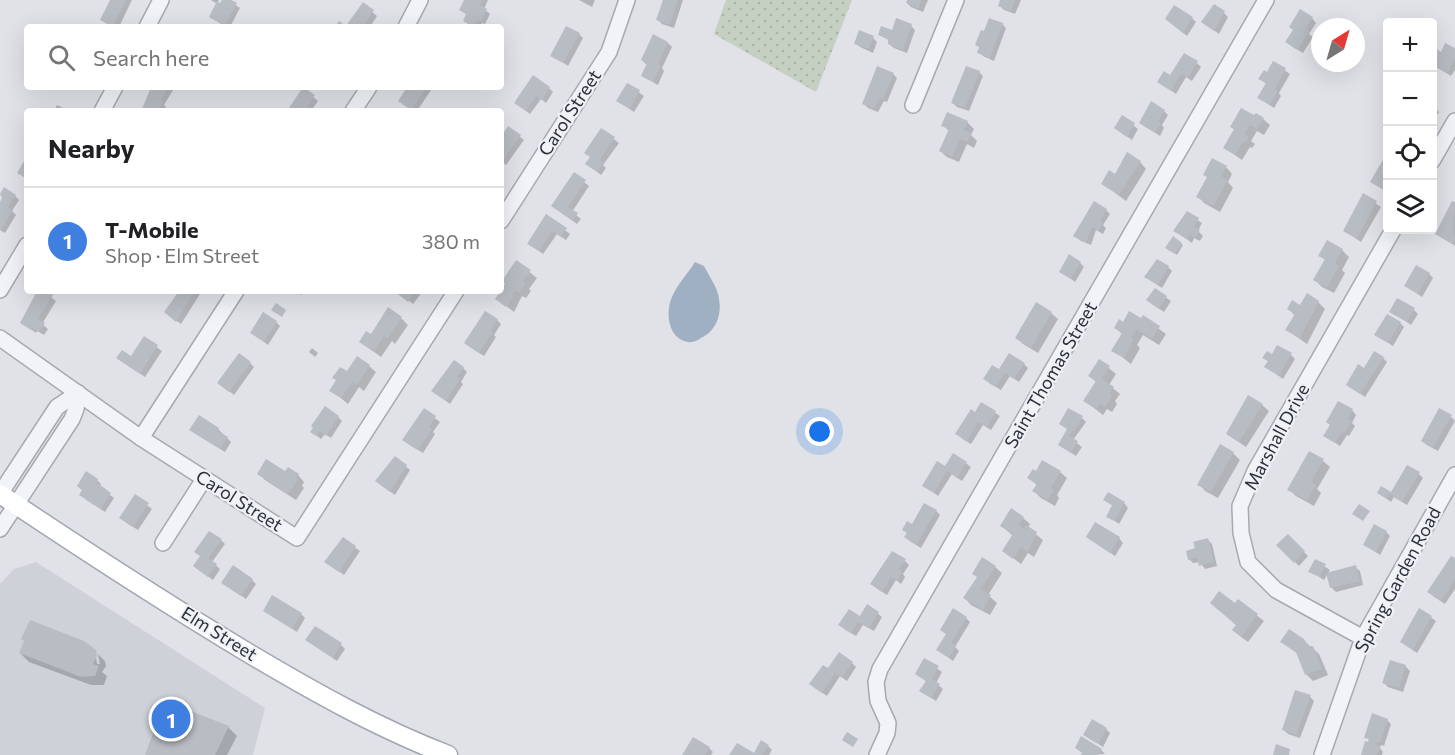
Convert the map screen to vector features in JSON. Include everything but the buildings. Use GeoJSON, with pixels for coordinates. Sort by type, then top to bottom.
{"type":"FeatureCollection","features":[{"type":"Feature","properties":{"kind":"main road","name":"Elm Street"},"geometry":{"type":"LineString","coordinates":[[0,494],[196,621],[325,699],[381,727],[448,755]]}},
{"type":"Feature","properties":{"kind":"street"},"geometry":{"type":"LineString","coordinates":[[149,24],[161,0]]}},
{"type":"Feature","properties":{"kind":"street"},"geometry":{"type":"LineString","coordinates":[[408,24],[420,0]]}},
{"type":"Feature","properties":{"kind":"street","name":"Carol Street"},"geometry":{"type":"LineString","coordinates":[[504,216],[609,52],[627,0]]}},
{"type":"Feature","properties":{"kind":"street"},"geometry":{"type":"LineString","coordinates":[[913,105],[956,0]]}},
{"type":"Feature","properties":{"kind":"street","name":"Saint Thomas Street"},"geometry":{"type":"LineString","coordinates":[[877,755],[887,733],[888,723],[878,701],[876,682],[880,669],[1266,0]]}},
{"type":"Feature","properties":{"kind":"street"},"geometry":{"type":"LineString","coordinates":[[104,108],[113,90]]}},
{"type":"Feature","properties":{"kind":"street"},"geometry":{"type":"LineString","coordinates":[[355,108],[367,90]]}},
{"type":"Feature","properties":{"kind":"street"},"geometry":{"type":"LineString","coordinates":[[1437,153],[1455,122]]}},
{"type":"Feature","properties":{"kind":"street","name":"Marshall Drive"},"geometry":{"type":"LineString","coordinates":[[1363,638],[1276,591],[1248,562],[1240,533],[1240,506],[1255,471],[1391,234]]}},
{"type":"Feature","properties":{"kind":"street"},"geometry":{"type":"LineString","coordinates":[[0,290],[24,250]]}},
{"type":"Feature","properties":{"kind":"street"},"geometry":{"type":"LineString","coordinates":[[141,438],[234,294]]}},
{"type":"Feature","properties":{"kind":"street","name":"Carol Street"},"geometry":{"type":"LineString","coordinates":[[0,338],[141,438],[297,538],[454,294]]}},
{"type":"Feature","properties":{"kind":"street"},"geometry":{"type":"LineString","coordinates":[[0,494],[57,407],[78,393]]}},
{"type":"Feature","properties":{"kind":"street"},"geometry":{"type":"LineString","coordinates":[[0,529],[72,419],[78,393]]}},
{"type":"Feature","properties":{"kind":"street","name":"Spring Garden Road"},"geometry":{"type":"LineString","coordinates":[[1322,755],[1363,638],[1455,475]]}},
{"type":"Feature","properties":{"kind":"street"},"geometry":{"type":"LineString","coordinates":[[162,543],[204,479]]}},
{"type":"Feature","properties":{"kind":"shaded area"},"geometry":{"type":"Polygon","coordinates":[[[36,562],[265,708],[253,755],[0,755],[0,584],[14,569],[36,562]]]}},
{"type":"Feature","properties":{"kind":"green space"},"geometry":{"type":"Polygon","coordinates":[[[726,0],[852,0],[816,92],[714,34],[726,0]]]}},
{"type":"Feature","properties":{"kind":"water"},"geometry":{"type":"Polygon","coordinates":[[[695,262],[704,266],[715,286],[720,311],[711,331],[698,340],[690,342],[681,340],[672,330],[669,310],[674,293],[695,262]]]}},
{"type":"Feature","properties":{"kind":"place","name":"T-Mobile"},"geometry":{"type":"Point","coordinates":[171,719]}}]}
